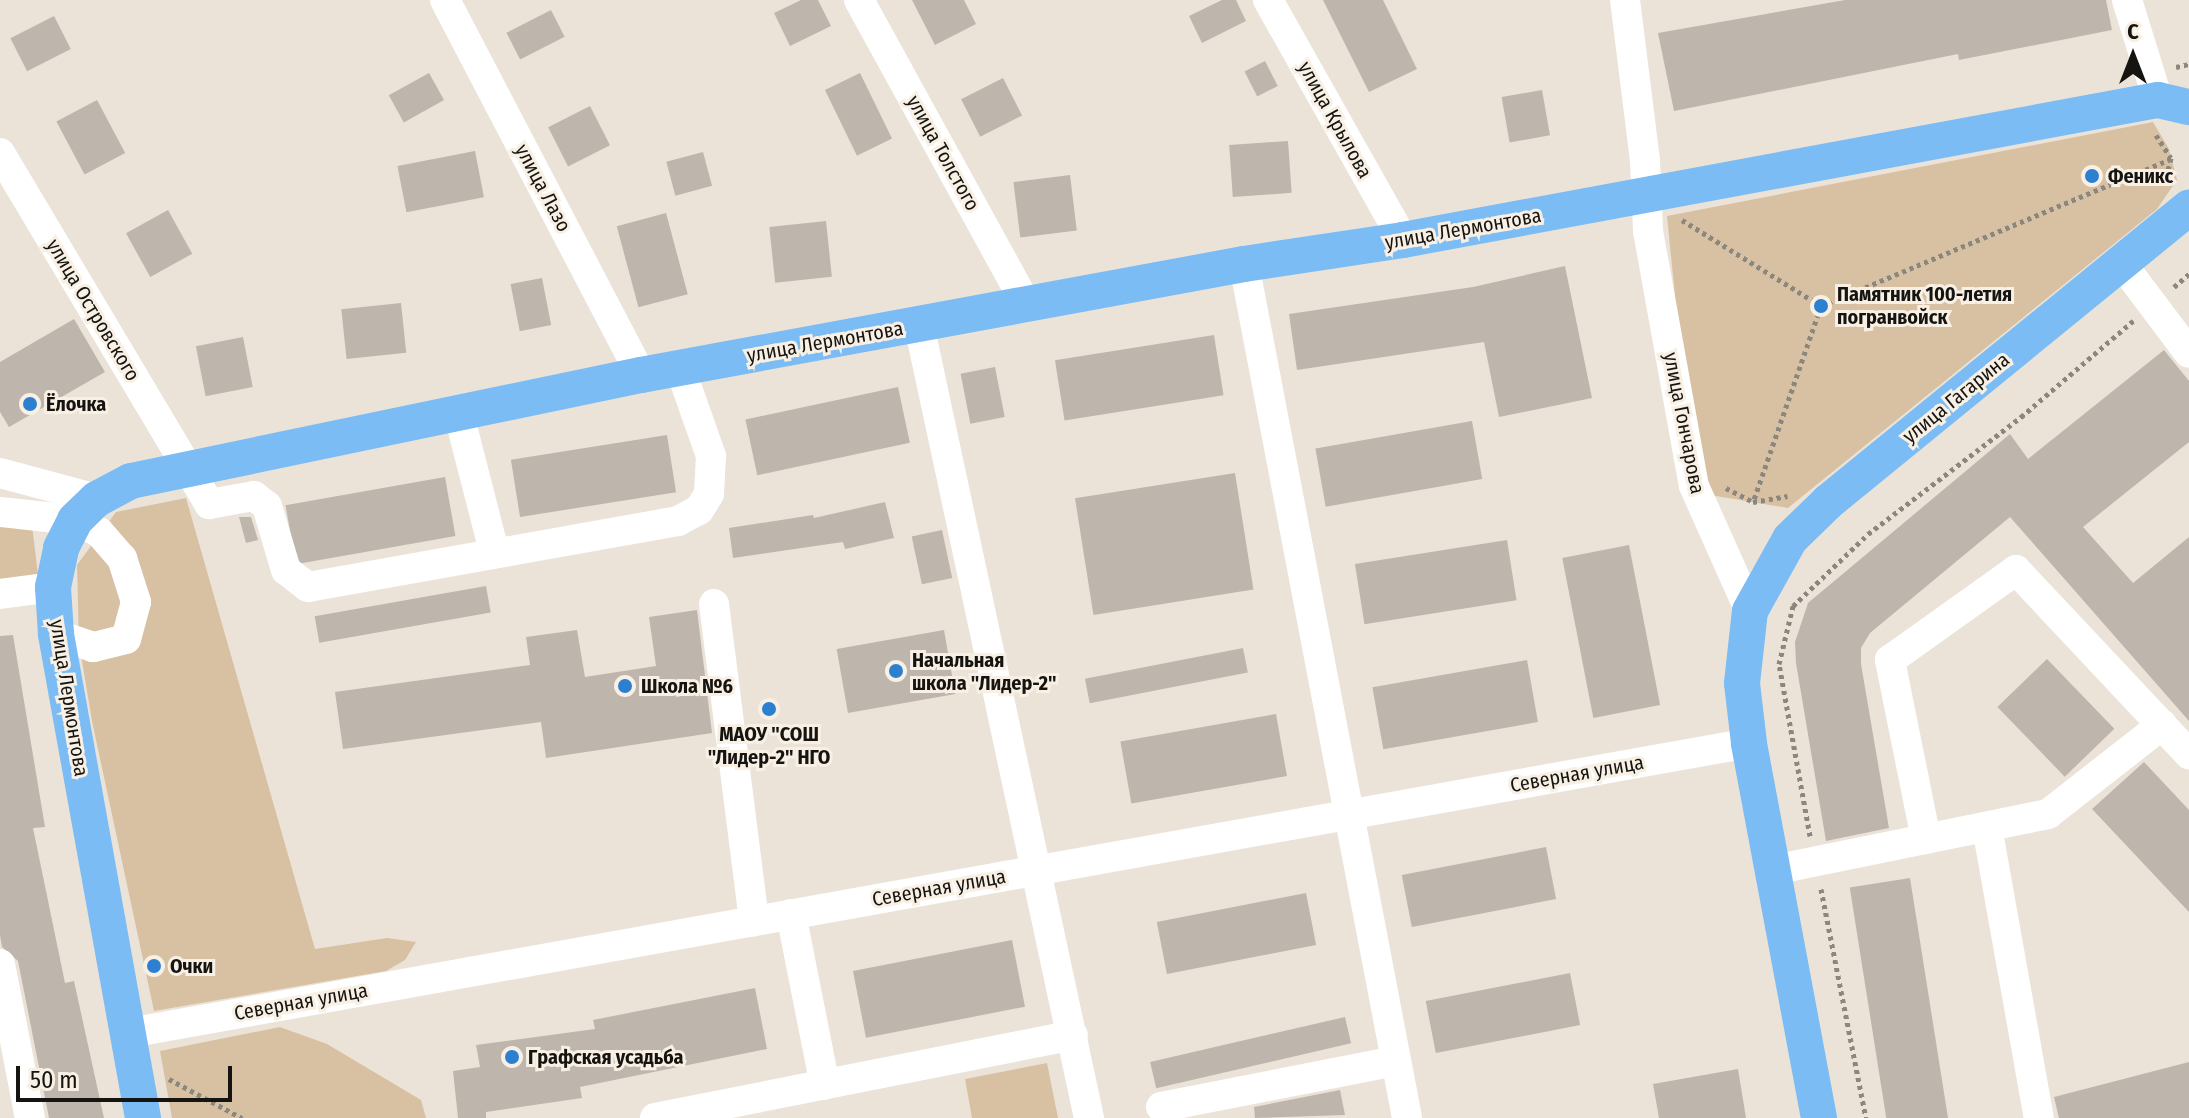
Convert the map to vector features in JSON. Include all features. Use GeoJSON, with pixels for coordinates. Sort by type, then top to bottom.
{"type":"FeatureCollection","features":[{"type":"Feature","properties":{"kind":"main road","name":"улица Лермонтова"},"geometry":{"type":"LineString","coordinates":[[143,1118],[142,1031],[56,634],[53,587],[61,548],[86,510],[131,481],[186,467],[641,375],[1244,264],[1403,240],[1644,195],[2174,104]]}},
{"type":"Feature","properties":{"kind":"main road","name":"улица Гагарина"},"geometry":{"type":"LineString","coordinates":[[1750,611],[1790,539],[1828,502],[2122,264],[2173,204]]}},
{"type":"Feature","properties":{"kind":"main road"},"geometry":{"type":"LineString","coordinates":[[1750,611],[1743,641],[1742,683],[1749,743],[1819,1118]]}},
{"type":"Feature","properties":{"kind":"street","name":"улица Лазо"},"geometry":{"type":"LineString","coordinates":[[445,0],[641,375]]}},
{"type":"Feature","properties":{"kind":"street","name":"улица Толстого"},"geometry":{"type":"LineString","coordinates":[[859,0],[1027,305]]}},
{"type":"Feature","properties":{"kind":"street","name":"улица Крылова"},"geometry":{"type":"LineString","coordinates":[[1268,0],[1403,240]]}},
{"type":"Feature","properties":{"kind":"street","name":"улица Гончарова"},"geometry":{"type":"LineString","coordinates":[[1625,0],[1645,161],[1644,195],[1694,486],[1750,611]]}},
{"type":"Feature","properties":{"kind":"street"},"geometry":{"type":"LineString","coordinates":[[2127,0],[2174,104]]}},
{"type":"Feature","properties":{"kind":"street","name":"улица Островского"},"geometry":{"type":"LineString","coordinates":[[0,153],[209,504],[254,496],[267,506],[286,570],[308,587],[494,551]]}},
{"type":"Feature","properties":{"kind":"street"},"geometry":{"type":"LineString","coordinates":[[1244,264],[1346,815],[1407,1118]]}},
{"type":"Feature","properties":{"kind":"street"},"geometry":{"type":"LineString","coordinates":[[2122,264],[2189,353]]}},
{"type":"Feature","properties":{"kind":"street"},"geometry":{"type":"LineString","coordinates":[[919,325],[1089,1118]]}},
{"type":"Feature","properties":{"kind":"street"},"geometry":{"type":"LineString","coordinates":[[458,411],[494,551],[678,521],[699,510],[709,494],[711,456],[680,368]]}},
{"type":"Feature","properties":{"kind":"street"},"geometry":{"type":"LineString","coordinates":[[0,473],[86,510],[99,532],[122,558],[136,602],[126,639],[111,646],[93,647],[56,634]]}},
{"type":"Feature","properties":{"kind":"street"},"geometry":{"type":"LineString","coordinates":[[0,512],[86,510]]}},
{"type":"Feature","properties":{"kind":"street"},"geometry":{"type":"LineString","coordinates":[[1926,839],[1890,660],[2016,570],[2189,754]]}},
{"type":"Feature","properties":{"kind":"street"},"geometry":{"type":"LineString","coordinates":[[0,594],[53,587]]}},
{"type":"Feature","properties":{"kind":"street"},"geometry":{"type":"LineString","coordinates":[[714,604],[754,921]]}},
{"type":"Feature","properties":{"kind":"street"},"geometry":{"type":"LineString","coordinates":[[1773,870],[2048,814],[2162,725]]}},
{"type":"Feature","properties":{"kind":"street","name":"Северная улица"},"geometry":{"type":"LineString","coordinates":[[142,1031],[1749,743]]}},
{"type":"Feature","properties":{"kind":"street"},"geometry":{"type":"LineString","coordinates":[[1987,827],[2039,1118]]}},
{"type":"Feature","properties":{"kind":"street"},"geometry":{"type":"LineString","coordinates":[[791,914],[825,1085]]}},
{"type":"Feature","properties":{"kind":"street"},"geometry":{"type":"LineString","coordinates":[[0,964],[30,1118]]}},
{"type":"Feature","properties":{"kind":"street"},"geometry":{"type":"LineString","coordinates":[[655,1118],[1073,1035]]}},
{"type":"Feature","properties":{"kind":"street"},"geometry":{"type":"LineString","coordinates":[[1161,1107],[1396,1061]]}},
{"type":"Feature","properties":{"kind":"path"},"geometry":{"type":"LineString","coordinates":[[2142,137],[2157,134],[2171,158],[2173,204]]}},
{"type":"Feature","properties":{"kind":"path"},"geometry":{"type":"LineString","coordinates":[[1753,502],[1821,306],[2171,158]]}},
{"type":"Feature","properties":{"kind":"path"},"geometry":{"type":"LineString","coordinates":[[1676,217],[1821,306]]}},
{"type":"Feature","properties":{"kind":"path"},"geometry":{"type":"LineString","coordinates":[[1717,475],[1723,487],[1753,502],[1785,497],[1798,488]]}},
{"type":"Feature","properties":{"kind":"path"},"geometry":{"type":"LineString","coordinates":[[165,1077],[242,1118]]}},
{"type":"Feature","properties":{"kind":"shaded area"},"geometry":{"type":"Polygon","coordinates":[[[2153,122],[2169,149],[2177,180],[2157,209],[1788,508],[1710,495],[1679,336],[1667,216],[2153,122]]]}},
{"type":"Feature","properties":{"kind":"shaded area"},"geometry":{"type":"Polygon","coordinates":[[[186,498],[315,949],[387,938],[416,942],[405,960],[386,971],[154,1011],[92,721],[79,643],[77,565],[116,512],[186,498]]]}},
{"type":"Feature","properties":{"kind":"shaded area"},"geometry":{"type":"Polygon","coordinates":[[[0,524],[32,525],[38,575],[0,580],[0,524]]]}},
{"type":"Feature","properties":{"kind":"shaded area"},"geometry":{"type":"Polygon","coordinates":[[[280,1027],[327,1044],[421,1100],[426,1118],[172,1118],[160,1051],[280,1027]]]}},
{"type":"Feature","properties":{"kind":"shaded area"},"geometry":{"type":"Polygon","coordinates":[[[1047,1063],[1058,1118],[972,1118],[965,1079],[1047,1063]]]}},
{"type":"Feature","properties":{"kind":"building"},"geometry":{"type":"Polygon","coordinates":[[[801,0],[818,0],[831,26],[790,46],[774,13],[801,0]]]}},
{"type":"Feature","properties":{"kind":"building"},"geometry":{"type":"Polygon","coordinates":[[[912,0],[964,0],[976,24],[935,45],[912,0]]]}},
{"type":"Feature","properties":{"kind":"building"},"geometry":{"type":"Polygon","coordinates":[[[1222,0],[1236,0],[1246,21],[1202,43],[1189,16],[1222,0]]]}},
{"type":"Feature","properties":{"kind":"building"},"geometry":{"type":"Polygon","coordinates":[[[1323,0],[1383,0],[1417,69],[1369,92],[1323,0]]]}},
{"type":"Feature","properties":{"kind":"building"},"geometry":{"type":"Polygon","coordinates":[[[1845,0],[2106,0],[2112,30],[1959,60],[1958,54],[1674,111],[1658,33],[1845,0]]]}},
{"type":"Feature","properties":{"kind":"building"},"geometry":{"type":"Polygon","coordinates":[[[551,10],[565,37],[520,59],[506,33],[551,10]]]}},
{"type":"Feature","properties":{"kind":"building"},"geometry":{"type":"Polygon","coordinates":[[[54,16],[71,49],[27,71],[10,38],[54,16]]]}},
{"type":"Feature","properties":{"kind":"building"},"geometry":{"type":"Polygon","coordinates":[[[1265,61],[1278,86],[1257,96],[1245,71],[1265,61]]]}},
{"type":"Feature","properties":{"kind":"building"},"geometry":{"type":"Polygon","coordinates":[[[429,73],[444,100],[404,122],[389,95],[429,73]]]}},
{"type":"Feature","properties":{"kind":"building"},"geometry":{"type":"Polygon","coordinates":[[[860,73],[892,139],[857,156],[825,90],[860,73]]]}},
{"type":"Feature","properties":{"kind":"building"},"geometry":{"type":"Polygon","coordinates":[[[1003,78],[1022,115],[980,137],[961,99],[1003,78]]]}},
{"type":"Feature","properties":{"kind":"building"},"geometry":{"type":"Polygon","coordinates":[[[1542,90],[1550,135],[1510,142],[1502,97],[1542,90]]]}},
{"type":"Feature","properties":{"kind":"building"},"geometry":{"type":"Polygon","coordinates":[[[97,100],[125,153],[85,175],[56,122],[97,100]]]}},
{"type":"Feature","properties":{"kind":"building"},"geometry":{"type":"Polygon","coordinates":[[[590,106],[610,145],[568,167],[548,127],[590,106]]]}},
{"type":"Feature","properties":{"kind":"building"},"geometry":{"type":"Polygon","coordinates":[[[1288,141],[1292,193],[1233,197],[1229,145],[1288,141]]]}},
{"type":"Feature","properties":{"kind":"building"},"geometry":{"type":"Polygon","coordinates":[[[475,151],[484,197],[406,212],[397,166],[475,151]]]}},
{"type":"Feature","properties":{"kind":"building"},"geometry":{"type":"Polygon","coordinates":[[[703,152],[712,186],[675,196],[666,162],[703,152]]]}},
{"type":"Feature","properties":{"kind":"building"},"geometry":{"type":"Polygon","coordinates":[[[1070,175],[1077,231],[1020,238],[1013,182],[1070,175]]]}},
{"type":"Feature","properties":{"kind":"building"},"geometry":{"type":"Polygon","coordinates":[[[168,210],[192,254],[150,277],[126,233],[168,210]]]}},
{"type":"Feature","properties":{"kind":"building"},"geometry":{"type":"Polygon","coordinates":[[[666,213],[688,294],[638,307],[617,226],[666,213]]]}},
{"type":"Feature","properties":{"kind":"building"},"geometry":{"type":"Polygon","coordinates":[[[826,221],[832,277],[775,283],[769,227],[826,221]]]}},
{"type":"Feature","properties":{"kind":"building"},"geometry":{"type":"Polygon","coordinates":[[[1565,266],[1592,398],[1499,417],[1484,342],[1297,370],[1289,314],[1473,287],[1565,266]]]}},
{"type":"Feature","properties":{"kind":"building"},"geometry":{"type":"Polygon","coordinates":[[[542,278],[551,325],[520,331],[511,284],[542,278]]]}},
{"type":"Feature","properties":{"kind":"building"},"geometry":{"type":"Polygon","coordinates":[[[401,303],[406,353],[347,359],[341,309],[401,303]]]}},
{"type":"Feature","properties":{"kind":"building"},"geometry":{"type":"Polygon","coordinates":[[[74,319],[105,372],[9,427],[0,412],[0,362],[74,319]]]}},
{"type":"Feature","properties":{"kind":"building"},"geometry":{"type":"Polygon","coordinates":[[[1214,335],[1224,395],[1065,420],[1055,360],[1214,335]]]}},
{"type":"Feature","properties":{"kind":"building"},"geometry":{"type":"Polygon","coordinates":[[[243,337],[253,387],[206,396],[196,346],[243,337]]]}},
{"type":"Feature","properties":{"kind":"building"},"geometry":{"type":"Polygon","coordinates":[[[2164,350],[2189,381],[2189,442],[2083,527],[2133,583],[2189,537],[2189,721],[2010,517],[1870,633],[1861,648],[1861,664],[1889,828],[1826,841],[1796,663],[1795,642],[1808,603],[2010,434],[2028,459],[2164,350]]]}},
{"type":"Feature","properties":{"kind":"building"},"geometry":{"type":"Polygon","coordinates":[[[995,367],[1005,417],[970,424],[961,374],[995,367]]]}},
{"type":"Feature","properties":{"kind":"building"},"geometry":{"type":"Polygon","coordinates":[[[898,387],[910,443],[757,475],[745,419],[898,387]]]}},
{"type":"Feature","properties":{"kind":"building"},"geometry":{"type":"Polygon","coordinates":[[[1472,421],[1482,479],[1326,507],[1315,449],[1472,421]]]}},
{"type":"Feature","properties":{"kind":"building"},"geometry":{"type":"Polygon","coordinates":[[[667,435],[676,492],[520,517],[511,460],[667,435]]]}},
{"type":"Feature","properties":{"kind":"building"},"geometry":{"type":"Polygon","coordinates":[[[1235,473],[1253,590],[1093,615],[1075,498],[1235,473]]]}},
{"type":"Feature","properties":{"kind":"building"},"geometry":{"type":"Polygon","coordinates":[[[445,477],[455,536],[296,564],[285,505],[445,477]]]}},
{"type":"Feature","properties":{"kind":"building"},"geometry":{"type":"Polygon","coordinates":[[[885,502],[894,538],[845,549],[843,542],[733,558],[729,528],[813,515],[814,518],[885,502]]]}},
{"type":"Feature","properties":{"kind":"building"},"geometry":{"type":"Polygon","coordinates":[[[239,517],[251,517],[258,540],[246,543],[239,517]]]}},
{"type":"Feature","properties":{"kind":"building"},"geometry":{"type":"Polygon","coordinates":[[[942,530],[952,578],[922,584],[912,536],[942,530]]]}},
{"type":"Feature","properties":{"kind":"building"},"geometry":{"type":"Polygon","coordinates":[[[1507,540],[1517,600],[1364,624],[1355,564],[1507,540]]]}},
{"type":"Feature","properties":{"kind":"building"},"geometry":{"type":"Polygon","coordinates":[[[1629,545],[1660,705],[1593,718],[1562,558],[1629,545]]]}},
{"type":"Feature","properties":{"kind":"building"},"geometry":{"type":"Polygon","coordinates":[[[486,586],[491,613],[319,643],[315,616],[486,586]]]}},
{"type":"Feature","properties":{"kind":"building","name":"Школа №6"},"geometry":{"type":"Polygon","coordinates":[[[697,610],[712,733],[546,758],[541,722],[343,749],[335,692],[530,665],[526,637],[577,630],[585,677],[656,666],[649,617],[697,610]]]}},
{"type":"Feature","properties":{"kind":"building","name":"Начальная школа \"Лидер-2\""},"geometry":{"type":"Polygon","coordinates":[[[944,630],[955,694],[848,713],[837,649],[944,630]]]}},
{"type":"Feature","properties":{"kind":"building"},"geometry":{"type":"Polygon","coordinates":[[[13,635],[45,827],[33,828],[65,983],[74,981],[104,1118],[49,1118],[18,961],[2,947],[0,636],[13,635]]]}},
{"type":"Feature","properties":{"kind":"building"},"geometry":{"type":"Polygon","coordinates":[[[1243,648],[1248,673],[1090,703],[1085,679],[1243,648]]]}},
{"type":"Feature","properties":{"kind":"building"},"geometry":{"type":"Polygon","coordinates":[[[2047,659],[2114,729],[2065,777],[1997,707],[2047,659]]]}},
{"type":"Feature","properties":{"kind":"building"},"geometry":{"type":"Polygon","coordinates":[[[1527,660],[1538,722],[1383,749],[1372,687],[1527,660]]]}},
{"type":"Feature","properties":{"kind":"building"},"geometry":{"type":"Polygon","coordinates":[[[1276,714],[1287,776],[1131,803],[1120,741],[1276,714]]]}},
{"type":"Feature","properties":{"kind":"building"},"geometry":{"type":"Polygon","coordinates":[[[2144,762],[2189,810],[2189,912],[2092,809],[2144,762]]]}},
{"type":"Feature","properties":{"kind":"building"},"geometry":{"type":"Polygon","coordinates":[[[1546,847],[1556,899],[1412,927],[1402,875],[1546,847]]]}},
{"type":"Feature","properties":{"kind":"building"},"geometry":{"type":"Polygon","coordinates":[[[1910,878],[1948,1118],[1886,1118],[1850,888],[1910,878]]]}},
{"type":"Feature","properties":{"kind":"building"},"geometry":{"type":"Polygon","coordinates":[[[1306,893],[1316,945],[1167,974],[1157,922],[1306,893]]]}},
{"type":"Feature","properties":{"kind":"building"},"geometry":{"type":"Polygon","coordinates":[[[1012,940],[1025,1007],[866,1038],[853,971],[1012,940]]]}},
{"type":"Feature","properties":{"kind":"building"},"geometry":{"type":"Polygon","coordinates":[[[1570,973],[1580,1025],[1436,1053],[1426,1001],[1570,973]]]}},
{"type":"Feature","properties":{"kind":"building"},"geometry":{"type":"Polygon","coordinates":[[[755,988],[767,1049],[580,1087],[582,1098],[486,1112],[486,1118],[458,1118],[453,1071],[480,1067],[476,1045],[595,1029],[593,1020],[755,988]]]}},
{"type":"Feature","properties":{"kind":"building"},"geometry":{"type":"Polygon","coordinates":[[[1345,1017],[1351,1043],[1156,1088],[1150,1062],[1345,1017]]]}},
{"type":"Feature","properties":{"kind":"building"},"geometry":{"type":"Polygon","coordinates":[[[2189,1062],[2189,1118],[2059,1118],[2054,1097],[2189,1062]]]}},
{"type":"Feature","properties":{"kind":"building"},"geometry":{"type":"Polygon","coordinates":[[[1738,1069],[1746,1118],[1659,1118],[1653,1084],[1738,1069]]]}},
{"type":"Feature","properties":{"kind":"building"},"geometry":{"type":"Polygon","coordinates":[[[1340,1090],[1345,1115],[1255,1118],[1254,1107],[1340,1090]]]}},
{"type":"Feature","properties":{"kind":"place","name":"Феникс"},"geometry":{"type":"Point","coordinates":[2092,176]}},
{"type":"Feature","properties":{"kind":"place","name":"Памятник 100-летия погранвойск"},"geometry":{"type":"Point","coordinates":[1821,306]}},
{"type":"Feature","properties":{"kind":"place","name":"Ёлочка"},"geometry":{"type":"Point","coordinates":[30,404]}},
{"type":"Feature","properties":{"kind":"place","name":"Начальная школа \"Лидер-2\""},"geometry":{"type":"Point","coordinates":[896,671]}},
{"type":"Feature","properties":{"kind":"place","name":"Школа №6"},"geometry":{"type":"Point","coordinates":[625,686]}},
{"type":"Feature","properties":{"kind":"place","name":"МАОУ \"СОШ \"Лидер-2\" НГО"},"geometry":{"type":"Point","coordinates":[769,709]}},
{"type":"Feature","properties":{"kind":"place","name":"Очки"},"geometry":{"type":"Point","coordinates":[154,966]}},
{"type":"Feature","properties":{"kind":"place","name":"Графская усадьба"},"geometry":{"type":"Point","coordinates":[512,1057]}}]}
